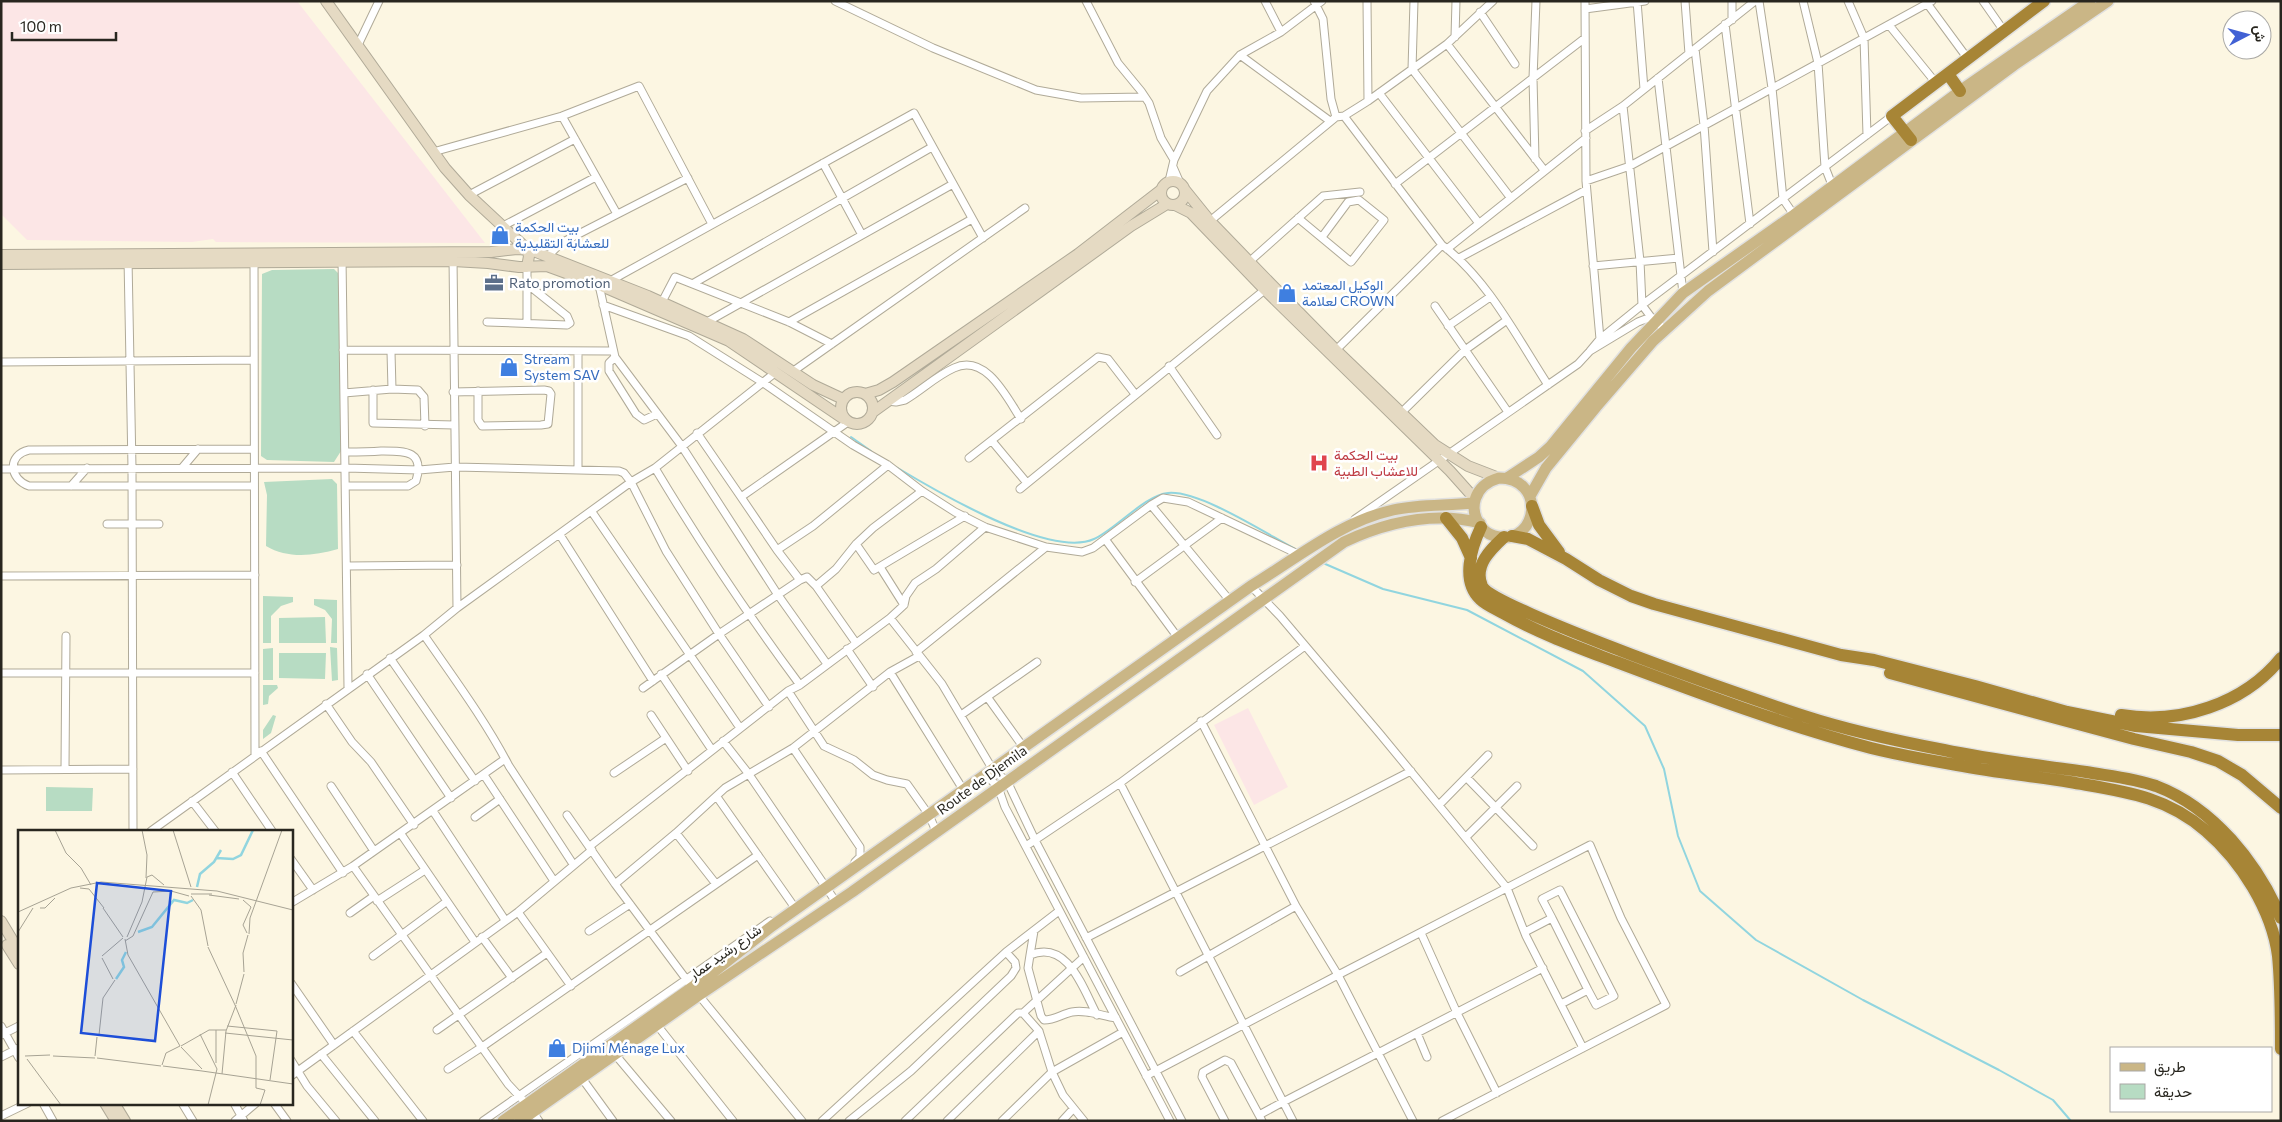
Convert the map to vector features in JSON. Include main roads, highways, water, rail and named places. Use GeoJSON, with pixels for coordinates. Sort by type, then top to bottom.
{"type":"FeatureCollection","features":[{"type":"Feature","properties":{"kind":"highway"},"geometry":{"type":"LineString","coordinates":[[1908,136],[1892,116],[2042,2]]}},
{"type":"Feature","properties":{"kind":"highway"},"geometry":{"type":"LineString","coordinates":[[1948,74],[1960,91]]}},
{"type":"Feature","properties":{"kind":"highway"},"geometry":{"type":"LineString","coordinates":[[1531,501],[1539,525],[1566,559]]}},
{"type":"Feature","properties":{"kind":"highway"},"geometry":{"type":"LineString","coordinates":[[1446,518],[1462,538],[1471,559]]}},
{"type":"Feature","properties":{"kind":"highway"},"geometry":{"type":"LineString","coordinates":[[1480,525],[1471,559],[1470,576],[1472,587],[1480,599],[1492,607],[1554,638],[1693,691],[1779,721],[1874,749],[1958,765],[2136,793],[2165,804],[2185,815],[2207,831],[2231,858],[2252,888],[2270,924],[2277,954],[2281,1049]]}},
{"type":"Feature","properties":{"kind":"highway"},"geometry":{"type":"LineString","coordinates":[[2281,735],[2238,734],[2136,726],[2067,712],[1883,663],[1841,655],[1654,604],[1614,589],[1528,538],[1508,536],[1490,550],[1481,566],[1482,585],[1486,591],[1507,603],[1617,649],[1805,716],[1875,736],[1974,756],[2129,778],[2156,786],[2174,794],[2193,806],[2218,827],[2245,854],[2272,897],[2281,918]]}},
{"type":"Feature","properties":{"kind":"highway"},"geometry":{"type":"LineString","coordinates":[[1841,655],[1879,670],[2191,752],[2218,761],[2242,775],[2281,808]]}},
{"type":"Feature","properties":{"kind":"highway"},"geometry":{"type":"LineString","coordinates":[[2029,701],[2129,717],[2170,717],[2188,714],[2239,694],[2260,678],[2281,658]]}},
{"type":"Feature","properties":{"kind":"highway"},"geometry":{"type":"LineString","coordinates":[[2085,725],[2191,739],[2281,742]]}},
{"type":"Feature","properties":{"kind":"main road"},"geometry":{"type":"LineString","coordinates":[[326,1],[433,152],[469,195],[527,249],[529,256],[528,267]]}},
{"type":"Feature","properties":{"kind":"main road"},"geometry":{"type":"LineString","coordinates":[[1835,192],[1794,215],[1780,231],[1708,291],[1665,330],[1557,453],[1540,477],[1531,501],[1527,524],[1508,536],[1491,535],[1480,525],[1474,515],[1474,501],[1484,485],[1503,478],[1539,457],[1551,446],[1653,319],[1683,293],[1780,231],[1835,192],[1908,136],[1960,91],[2090,1]]}},
{"type":"Feature","properties":{"kind":"main road"},"geometry":{"type":"LineString","coordinates":[[1908,136],[2108,1]]}},
{"type":"Feature","properties":{"kind":"main road"},"geometry":{"type":"LineString","coordinates":[[846,421],[840,410],[843,399],[853,392],[865,394],[879,390],[902,376],[1078,254],[1161,190],[1168,181],[1182,186],[1210,221],[1249,262],[1268,287],[1401,413],[1444,458],[1474,501]]}},
{"type":"Feature","properties":{"kind":"main road"},"geometry":{"type":"LineString","coordinates":[[453,257],[512,266],[528,267],[558,264],[610,280],[662,302],[729,341],[846,421],[853,424],[864,423],[873,412],[887,401],[1131,226],[1182,201],[1182,186]]}},
{"type":"Feature","properties":{"kind":"main road"},"geometry":{"type":"LineString","coordinates":[[1161,190],[1162,198],[1171,205],[1191,213],[1444,458],[1521,484],[1531,501]]}},
{"type":"Feature","properties":{"kind":"main road"},"geometry":{"type":"LineString","coordinates":[[1,255],[128,258],[453,257],[513,249],[527,249],[548,256],[558,264],[599,284],[695,321],[706,322],[743,339],[792,372],[828,393],[843,399]]}},
{"type":"Feature","properties":{"kind":"main road"},"geometry":{"type":"LineString","coordinates":[[512,266],[510,257],[513,249]]}},
{"type":"Feature","properties":{"kind":"main road"},"geometry":{"type":"LineString","coordinates":[[1,264],[128,258]]}},
{"type":"Feature","properties":{"kind":"main road"},"geometry":{"type":"LineString","coordinates":[[865,394],[872,404],[873,412]]}},
{"type":"Feature","properties":{"kind":"main road"},"geometry":{"type":"LineString","coordinates":[[503,1121],[529,1108],[612,1050],[825,886],[964,791],[1251,586],[1343,528],[1394,510],[1415,506],[1474,501]]}},
{"type":"Feature","properties":{"kind":"main road","name":"Route de Djemila"},"geometry":{"type":"LineString","coordinates":[[520,1121],[529,1108],[581,1078],[612,1050],[657,1025],[692,987],[836,902],[1344,542],[1368,531],[1408,520],[1446,518],[1480,525]]}},
{"type":"Feature","properties":{"kind":"main road"},"geometry":{"type":"LineString","coordinates":[[2,923],[18,961]]}},
{"type":"Feature","properties":{"kind":"main road"},"geometry":{"type":"LineString","coordinates":[[9,937],[18,950]]}},
{"type":"Feature","properties":{"kind":"main road"},"geometry":{"type":"LineString","coordinates":[[106,1104],[116,1121]]}},
{"type":"Feature","properties":{"kind":"main road"},"geometry":{"type":"LineString","coordinates":[[115,1104],[125,1121]]}},
{"type":"Feature","properties":{"kind":"waterway"},"geometry":{"type":"LineString","coordinates":[[851,437],[871,451]]}},
{"type":"Feature","properties":{"kind":"waterway"},"geometry":{"type":"LineString","coordinates":[[896,467],[994,520],[1050,540],[1075,543],[1094,539],[1140,506],[1159,495],[1168,493],[1182,494],[1215,506],[1299,551]]}},
{"type":"Feature","properties":{"kind":"waterway"},"geometry":{"type":"LineString","coordinates":[[1323,563],[1383,589],[1467,610],[1583,671],[1645,726],[1664,769],[1678,836],[1700,891],[1756,940],[1863,1000],[2053,1100],[2071,1121]]}},
{"type":"Feature","properties":{"kind":"place","name":"بيت الحكمة للعشابة التقليدية"},"geometry":{"type":"Point","coordinates":[500,235]}},
{"type":"Feature","properties":{"kind":"place","name":"Rato promotion"},"geometry":{"type":"Point","coordinates":[494,283]}},
{"type":"Feature","properties":{"kind":"place","name":"الوكيل المعتمد لعلامة CROWN"},"geometry":{"type":"Point","coordinates":[1287,293]}},
{"type":"Feature","properties":{"kind":"place","name":"Stream System SAV"},"geometry":{"type":"Point","coordinates":[509,367]}},
{"type":"Feature","properties":{"kind":"place","name":"بيت الحكمة للاعشاب الطبية"},"geometry":{"type":"Point","coordinates":[1319,463]}},
{"type":"Feature","properties":{"kind":"place","name":"Djimi Ménage Lux"},"geometry":{"type":"Point","coordinates":[557,1048]}}]}
